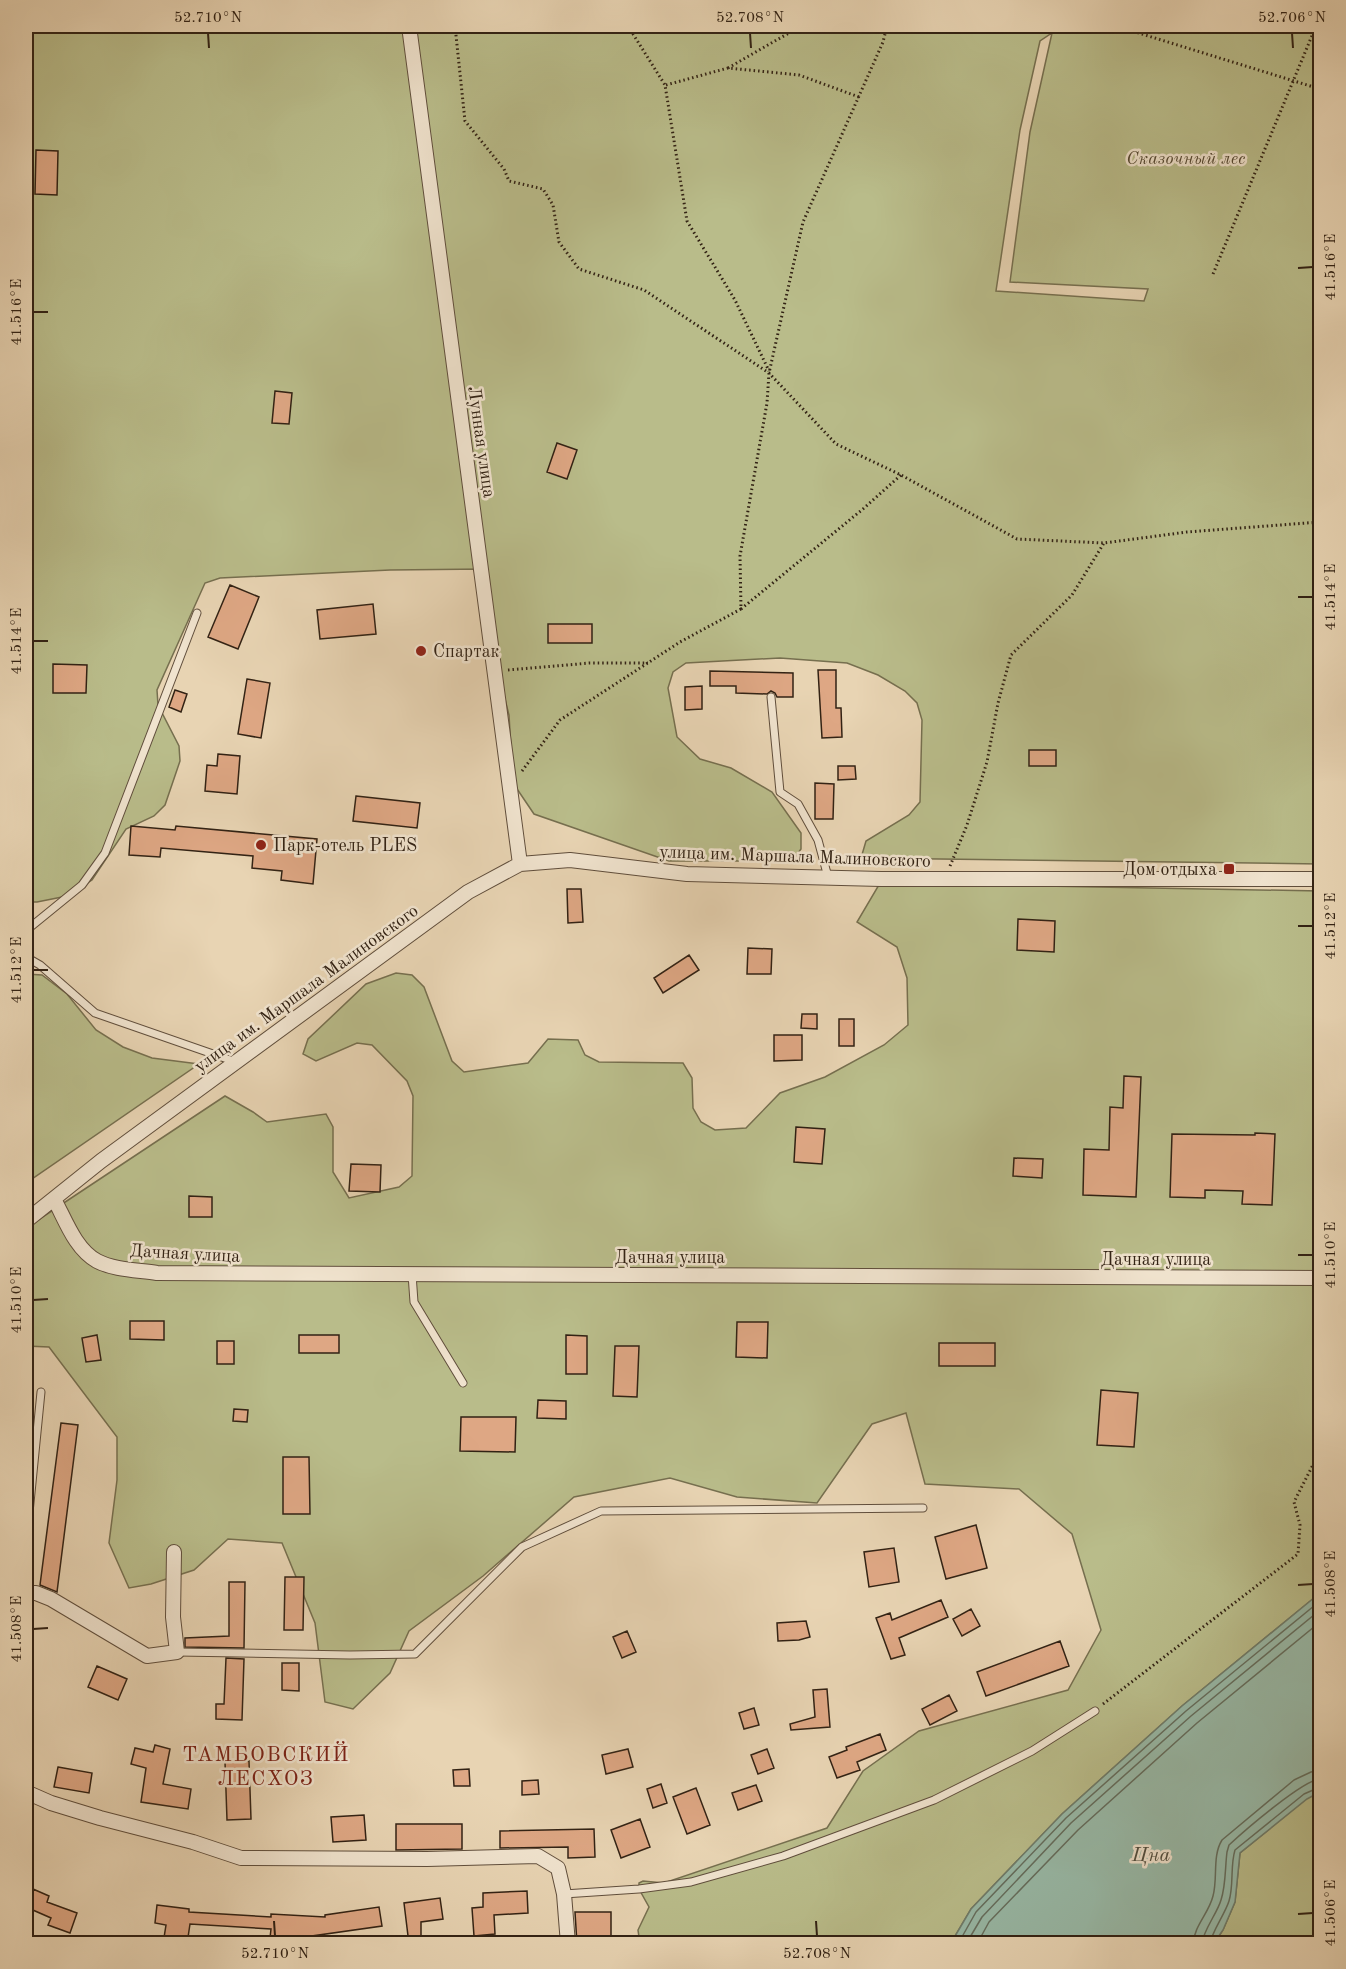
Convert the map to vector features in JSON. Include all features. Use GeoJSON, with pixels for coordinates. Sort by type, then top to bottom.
{"type":"FeatureCollection","features":[{"type":"Feature","properties":{"kind":"street","name":"Лунная улица"},"geometry":{"type":"LineString","coordinates":[[409,26],[520,864]]}},
{"type":"Feature","properties":{"kind":"street","name":"улица им. Маршала Малиновского"},"geometry":{"type":"LineString","coordinates":[[26,1221],[101,1161],[468,892],[520,864],[570,860],[687,874],[828,877],[1319,879]]}},
{"type":"Feature","properties":{"kind":"street","name":"Дачная улица"},"geometry":{"type":"LineString","coordinates":[[54,1199],[78,1243],[96,1260],[120,1268],[157,1273],[1320,1278]]}},
{"type":"Feature","properties":{"kind":"street"},"geometry":{"type":"LineString","coordinates":[[26,1593],[36,1593],[51,1599],[147,1656],[177,1652],[173,1617],[174,1552]]}},
{"type":"Feature","properties":{"kind":"street"},"geometry":{"type":"LineString","coordinates":[[26,1792],[51,1803],[193,1842],[241,1858],[427,1859],[538,1856],[558,1868],[564,1894],[568,1944]]}},
{"type":"Feature","properties":{"kind":"lane"},"geometry":{"type":"LineString","coordinates":[[26,935],[28,929],[82,885],[105,853],[197,612]]}},
{"type":"Feature","properties":{"kind":"lane"},"geometry":{"type":"LineString","coordinates":[[771,697],[780,792],[798,804],[818,840],[828,877]]}},
{"type":"Feature","properties":{"kind":"lane"},"geometry":{"type":"LineString","coordinates":[[1319,879],[1320,953]]}},
{"type":"Feature","properties":{"kind":"lane"},"geometry":{"type":"LineString","coordinates":[[26,957],[40,965],[95,1012],[236,1062]]}},
{"type":"Feature","properties":{"kind":"lane"},"geometry":{"type":"LineString","coordinates":[[1320,1061],[1320,1278]]}},
{"type":"Feature","properties":{"kind":"lane"},"geometry":{"type":"LineString","coordinates":[[412,1274],[414,1302],[463,1383]]}},
{"type":"Feature","properties":{"kind":"lane"},"geometry":{"type":"LineString","coordinates":[[26,1543],[41,1392]]}},
{"type":"Feature","properties":{"kind":"lane"},"geometry":{"type":"LineString","coordinates":[[177,1652],[415,1654],[522,1547],[602,1511],[923,1508]]}},
{"type":"Feature","properties":{"kind":"lane"},"geometry":{"type":"LineString","coordinates":[[564,1894],[639,1889],[691,1882],[783,1856],[934,1800],[1032,1751],[1095,1711]]}},
{"type":"Feature","properties":{"kind":"path"},"geometry":{"type":"LineString","coordinates":[[455,26],[465,121],[504,169],[510,181],[543,189],[553,205],[559,242],[579,269],[644,290],[769,373],[836,444],[901,475],[1017,539],[1104,543],[1186,532],[1320,522]]}},
{"type":"Feature","properties":{"kind":"path"},"geometry":{"type":"LineString","coordinates":[[627,26],[666,85],[687,221],[735,300],[769,373]]}},
{"type":"Feature","properties":{"kind":"path"},"geometry":{"type":"LineString","coordinates":[[666,85],[728,68],[801,26]]}},
{"type":"Feature","properties":{"kind":"path"},"geometry":{"type":"LineString","coordinates":[[741,609],[740,556],[767,403],[769,373],[803,222],[884,42],[887,26]]}},
{"type":"Feature","properties":{"kind":"path"},"geometry":{"type":"LineString","coordinates":[[1116,26],[1320,89]]}},
{"type":"Feature","properties":{"kind":"path"},"geometry":{"type":"LineString","coordinates":[[1213,273],[1316,26]]}},
{"type":"Feature","properties":{"kind":"path"},"geometry":{"type":"LineString","coordinates":[[728,68],[799,75],[859,97]]}},
{"type":"Feature","properties":{"kind":"path"},"geometry":{"type":"LineString","coordinates":[[509,784],[513,783],[560,720],[680,642],[741,609],[901,475]]}},
{"type":"Feature","properties":{"kind":"path"},"geometry":{"type":"LineString","coordinates":[[945,879],[967,825],[987,762],[998,703],[1011,655],[1072,595],[1104,543]]}},
{"type":"Feature","properties":{"kind":"path"},"geometry":{"type":"LineString","coordinates":[[494,671],[590,663],[649,663]]}},
{"type":"Feature","properties":{"kind":"path"},"geometry":{"type":"LineString","coordinates":[[1095,1711],[1298,1554],[1300,1525],[1294,1502],[1320,1455]]}},
{"type":"Feature","properties":{"kind":"green space","name":"Сказочный лес"},"geometry":{"type":"Polygon","coordinates":[[[26,26],[1320,26],[1320,864],[861,858],[866,841],[909,815],[920,802],[922,720],[917,703],[905,691],[878,675],[847,663],[780,658],[686,663],[673,672],[668,688],[677,737],[700,759],[731,768],[772,792],[801,833],[801,849],[792,861],[669,861],[534,814],[513,783],[509,715],[499,675],[485,569],[390,570],[220,578],[205,583],[157,690],[158,705],[179,746],[180,761],[165,805],[154,816],[126,829],[92,880],[67,896],[26,902],[26,26]],[[1052,33],[1040,41],[1020,130],[996,291],[1144,301],[1148,289],[1010,282],[1030,132],[1052,33]]]}},
{"type":"Feature","properties":{"kind":"green space"},"geometry":{"type":"Polygon","coordinates":[[[880,883],[1320,891],[1320,1593],[1182,1706],[1062,1814],[971,1909],[951,1943],[640,1944],[638,1930],[649,1907],[639,1889],[639,1883],[643,1881],[664,1883],[827,1828],[863,1771],[919,1731],[1068,1690],[1101,1630],[1072,1534],[1019,1489],[925,1484],[906,1413],[872,1424],[817,1503],[737,1497],[670,1478],[574,1497],[483,1576],[409,1631],[390,1673],[353,1709],[325,1702],[315,1623],[282,1543],[228,1539],[194,1570],[151,1584],[129,1588],[109,1543],[117,1480],[117,1437],[49,1347],[26,1346],[26,1228],[225,1096],[267,1122],[326,1114],[333,1127],[333,1172],[349,1198],[399,1187],[412,1176],[413,1096],[407,1081],[372,1045],[357,1043],[316,1061],[303,1054],[308,1039],[366,984],[396,973],[412,975],[424,987],[452,1061],[464,1072],[528,1063],[548,1039],[578,1040],[585,1055],[599,1062],[683,1063],[692,1078],[693,1108],[701,1122],[715,1130],[746,1128],[780,1093],[825,1077],[884,1045],[908,1025],[907,978],[897,947],[857,922],[880,883]]]}},
{"type":"Feature","properties":{"kind":"green space"},"geometry":{"type":"Polygon","coordinates":[[[26,974],[42,975],[67,994],[96,1030],[123,1047],[152,1058],[199,1064],[26,1183],[26,974]]]}},
{"type":"Feature","properties":{"kind":"green space"},"geometry":{"type":"Polygon","coordinates":[[[1320,1792],[1320,1943],[1214,1944],[1235,1902],[1240,1853],[1307,1798],[1320,1792]]]}},
{"type":"Feature","properties":{"kind":"water","name":"Цна"},"geometry":{"type":"Polygon","coordinates":[[[1320,1593],[1320,1792],[1307,1799],[1240,1853],[1235,1902],[1223,1930],[1214,1943],[951,1943],[971,1909],[1062,1814],[1182,1706],[1320,1593]]]}},
{"type":"Feature","properties":{"kind":"building"},"geometry":{"type":"Polygon","coordinates":[[[36,150],[58,151],[57,195],[35,194],[36,150]]]}},
{"type":"Feature","properties":{"kind":"building"},"geometry":{"type":"Polygon","coordinates":[[[275,391],[292,393],[289,424],[272,423],[275,391]]]}},
{"type":"Feature","properties":{"kind":"building"},"geometry":{"type":"Polygon","coordinates":[[[557,443],[577,450],[567,479],[547,472],[557,443]]]}},
{"type":"Feature","properties":{"kind":"building"},"geometry":{"type":"Polygon","coordinates":[[[230,585],[259,597],[238,649],[208,637],[230,585]]]}},
{"type":"Feature","properties":{"kind":"building"},"geometry":{"type":"Polygon","coordinates":[[[373,604],[376,634],[320,639],[317,610],[373,604]]]}},
{"type":"Feature","properties":{"kind":"building"},"geometry":{"type":"Polygon","coordinates":[[[548,624],[592,624],[592,643],[548,643],[548,624]]]}},
{"type":"Feature","properties":{"kind":"building"},"geometry":{"type":"Polygon","coordinates":[[[53,664],[87,665],[86,693],[53,693],[53,664]]]}},
{"type":"Feature","properties":{"kind":"building"},"geometry":{"type":"Polygon","coordinates":[[[818,670],[836,670],[836,708],[841,708],[842,737],[822,738],[818,670]]]}},
{"type":"Feature","properties":{"kind":"building"},"geometry":{"type":"Polygon","coordinates":[[[710,671],[793,673],[793,697],[777,697],[771,691],[767,694],[736,693],[736,686],[710,686],[710,671]]]}},
{"type":"Feature","properties":{"kind":"building"},"geometry":{"type":"Polygon","coordinates":[[[247,679],[270,683],[261,738],[238,734],[247,679]]]}},
{"type":"Feature","properties":{"kind":"building"},"geometry":{"type":"Polygon","coordinates":[[[702,686],[702,709],[685,710],[685,687],[702,686]]]}},
{"type":"Feature","properties":{"kind":"building"},"geometry":{"type":"Polygon","coordinates":[[[175,690],[187,694],[181,712],[169,707],[175,690]]]}},
{"type":"Feature","properties":{"kind":"building"},"geometry":{"type":"Polygon","coordinates":[[[1029,750],[1056,750],[1056,766],[1029,766],[1029,750]]]}},
{"type":"Feature","properties":{"kind":"building"},"geometry":{"type":"Polygon","coordinates":[[[218,754],[240,756],[237,794],[205,791],[207,765],[217,766],[218,754]]]}},
{"type":"Feature","properties":{"kind":"building"},"geometry":{"type":"Polygon","coordinates":[[[838,766],[855,766],[856,779],[838,780],[838,766]]]}},
{"type":"Feature","properties":{"kind":"building"},"geometry":{"type":"Polygon","coordinates":[[[815,783],[834,784],[833,819],[815,819],[815,783]]]}},
{"type":"Feature","properties":{"kind":"building"},"geometry":{"type":"Polygon","coordinates":[[[356,796],[420,803],[417,828],[353,821],[356,796]]]}},
{"type":"Feature","properties":{"kind":"building"},"geometry":{"type":"Polygon","coordinates":[[[131,826],[175,830],[176,826],[317,839],[313,884],[281,880],[282,871],[252,868],[253,856],[161,848],[160,857],[129,855],[131,826]]]}},
{"type":"Feature","properties":{"kind":"building"},"geometry":{"type":"Polygon","coordinates":[[[567,889],[581,889],[583,922],[568,923],[567,889]]]}},
{"type":"Feature","properties":{"kind":"building"},"geometry":{"type":"Polygon","coordinates":[[[1018,919],[1055,921],[1054,952],[1017,950],[1018,919]]]}},
{"type":"Feature","properties":{"kind":"building"},"geometry":{"type":"Polygon","coordinates":[[[748,948],[772,949],[771,974],[747,974],[748,948]]]}},
{"type":"Feature","properties":{"kind":"building"},"geometry":{"type":"Polygon","coordinates":[[[689,955],[699,970],[663,993],[654,978],[689,955]]]}},
{"type":"Feature","properties":{"kind":"building"},"geometry":{"type":"Polygon","coordinates":[[[802,1014],[817,1014],[817,1029],[801,1028],[802,1014]]]}},
{"type":"Feature","properties":{"kind":"building"},"geometry":{"type":"Polygon","coordinates":[[[839,1019],[854,1019],[854,1046],[839,1046],[839,1019]]]}},
{"type":"Feature","properties":{"kind":"building"},"geometry":{"type":"Polygon","coordinates":[[[774,1035],[802,1035],[802,1060],[774,1061],[774,1035]]]}},
{"type":"Feature","properties":{"kind":"building"},"geometry":{"type":"Polygon","coordinates":[[[1124,1076],[1141,1077],[1136,1197],[1083,1195],[1084,1149],[1109,1150],[1110,1107],[1123,1108],[1124,1076]]]}},
{"type":"Feature","properties":{"kind":"building"},"geometry":{"type":"Polygon","coordinates":[[[796,1127],[825,1129],[822,1164],[794,1162],[796,1127]]]}},
{"type":"Feature","properties":{"kind":"building"},"geometry":{"type":"Polygon","coordinates":[[[1255,1133],[1275,1134],[1272,1205],[1242,1204],[1243,1191],[1205,1190],[1205,1198],[1170,1197],[1172,1134],[1255,1135],[1255,1133]]]}},
{"type":"Feature","properties":{"kind":"building"},"geometry":{"type":"Polygon","coordinates":[[[1014,1158],[1043,1159],[1042,1178],[1013,1176],[1014,1158]]]}},
{"type":"Feature","properties":{"kind":"building"},"geometry":{"type":"Polygon","coordinates":[[[351,1164],[381,1165],[380,1192],[349,1191],[351,1164]]]}},
{"type":"Feature","properties":{"kind":"building"},"geometry":{"type":"Polygon","coordinates":[[[189,1196],[212,1197],[212,1217],[189,1217],[189,1196]]]}},
{"type":"Feature","properties":{"kind":"building"},"geometry":{"type":"Polygon","coordinates":[[[130,1321],[164,1321],[164,1340],[130,1339],[130,1321]]]}},
{"type":"Feature","properties":{"kind":"building"},"geometry":{"type":"Polygon","coordinates":[[[737,1322],[768,1322],[767,1358],[736,1357],[737,1322]]]}},
{"type":"Feature","properties":{"kind":"building"},"geometry":{"type":"Polygon","coordinates":[[[97,1335],[101,1360],[86,1362],[82,1338],[97,1335]]]}},
{"type":"Feature","properties":{"kind":"building"},"geometry":{"type":"Polygon","coordinates":[[[299,1335],[339,1335],[339,1353],[299,1353],[299,1335]]]}},
{"type":"Feature","properties":{"kind":"building"},"geometry":{"type":"Polygon","coordinates":[[[566,1335],[587,1336],[587,1374],[566,1374],[566,1335]]]}},
{"type":"Feature","properties":{"kind":"building"},"geometry":{"type":"Polygon","coordinates":[[[217,1341],[234,1341],[234,1364],[217,1364],[217,1341]]]}},
{"type":"Feature","properties":{"kind":"building"},"geometry":{"type":"Polygon","coordinates":[[[939,1343],[995,1343],[995,1366],[939,1366],[939,1343]]]}},
{"type":"Feature","properties":{"kind":"building"},"geometry":{"type":"Polygon","coordinates":[[[615,1346],[639,1346],[637,1397],[613,1396],[615,1346]]]}},
{"type":"Feature","properties":{"kind":"building"},"geometry":{"type":"Polygon","coordinates":[[[1101,1390],[1138,1393],[1134,1447],[1097,1445],[1101,1390]]]}},
{"type":"Feature","properties":{"kind":"building"},"geometry":{"type":"Polygon","coordinates":[[[538,1400],[566,1401],[566,1419],[537,1418],[538,1400]]]}},
{"type":"Feature","properties":{"kind":"building"},"geometry":{"type":"Polygon","coordinates":[[[234,1409],[248,1410],[247,1422],[233,1421],[234,1409]]]}},
{"type":"Feature","properties":{"kind":"building"},"geometry":{"type":"Polygon","coordinates":[[[461,1417],[516,1417],[515,1452],[460,1451],[461,1417]]]}},
{"type":"Feature","properties":{"kind":"building"},"geometry":{"type":"Polygon","coordinates":[[[61,1423],[78,1425],[57,1592],[40,1585],[61,1423]]]}},
{"type":"Feature","properties":{"kind":"building"},"geometry":{"type":"Polygon","coordinates":[[[283,1457],[309,1457],[310,1514],[283,1514],[283,1457]]]}},
{"type":"Feature","properties":{"kind":"building"},"geometry":{"type":"Polygon","coordinates":[[[976,1525],[987,1568],[946,1579],[935,1537],[976,1525]]]}},
{"type":"Feature","properties":{"kind":"building"},"geometry":{"type":"Polygon","coordinates":[[[894,1548],[899,1582],[869,1587],[864,1552],[894,1548]]]}},
{"type":"Feature","properties":{"kind":"building"},"geometry":{"type":"Polygon","coordinates":[[[285,1577],[304,1577],[303,1630],[284,1630],[285,1577]]]}},
{"type":"Feature","properties":{"kind":"building"},"geometry":{"type":"Polygon","coordinates":[[[229,1582],[245,1582],[244,1648],[185,1647],[185,1638],[229,1636],[229,1582]]]}},
{"type":"Feature","properties":{"kind":"building"},"geometry":{"type":"Polygon","coordinates":[[[941,1600],[948,1617],[899,1638],[905,1655],[891,1659],[876,1618],[890,1613],[892,1620],[941,1600]]]}},
{"type":"Feature","properties":{"kind":"building"},"geometry":{"type":"Polygon","coordinates":[[[971,1609],[980,1626],[962,1636],[953,1619],[971,1609]]]}},
{"type":"Feature","properties":{"kind":"building"},"geometry":{"type":"Polygon","coordinates":[[[806,1621],[810,1637],[778,1641],[777,1623],[806,1621]]]}},
{"type":"Feature","properties":{"kind":"building"},"geometry":{"type":"Polygon","coordinates":[[[627,1631],[636,1652],[622,1658],[613,1637],[627,1631]]]}},
{"type":"Feature","properties":{"kind":"building"},"geometry":{"type":"Polygon","coordinates":[[[1060,1641],[1069,1666],[986,1696],[977,1672],[1060,1641]]]}},
{"type":"Feature","properties":{"kind":"building"},"geometry":{"type":"Polygon","coordinates":[[[226,1658],[244,1659],[242,1720],[216,1719],[216,1704],[224,1704],[226,1658]]]}},
{"type":"Feature","properties":{"kind":"building"},"geometry":{"type":"Polygon","coordinates":[[[282,1663],[299,1663],[299,1691],[282,1690],[282,1663]]]}},
{"type":"Feature","properties":{"kind":"building"},"geometry":{"type":"Polygon","coordinates":[[[97,1666],[127,1679],[118,1700],[88,1687],[97,1666]]]}},
{"type":"Feature","properties":{"kind":"building"},"geometry":{"type":"Polygon","coordinates":[[[827,1689],[830,1727],[791,1730],[790,1724],[815,1717],[813,1690],[827,1689]]]}},
{"type":"Feature","properties":{"kind":"building"},"geometry":{"type":"Polygon","coordinates":[[[949,1695],[957,1711],[930,1725],[922,1709],[949,1695]]]}},
{"type":"Feature","properties":{"kind":"building"},"geometry":{"type":"Polygon","coordinates":[[[754,1708],[759,1725],[744,1729],[739,1713],[754,1708]]]}},
{"type":"Feature","properties":{"kind":"building"},"geometry":{"type":"Polygon","coordinates":[[[880,1734],[886,1750],[857,1762],[860,1770],[837,1778],[829,1757],[847,1750],[846,1747],[880,1734]]]}},
{"type":"Feature","properties":{"kind":"building"},"geometry":{"type":"Polygon","coordinates":[[[155,1745],[170,1749],[163,1784],[191,1789],[188,1809],[141,1802],[146,1768],[131,1764],[135,1748],[153,1752],[155,1745]]]}},
{"type":"Feature","properties":{"kind":"building"},"geometry":{"type":"Polygon","coordinates":[[[628,1749],[633,1767],[606,1774],[602,1755],[628,1749]]]}},
{"type":"Feature","properties":{"kind":"building"},"geometry":{"type":"Polygon","coordinates":[[[767,1749],[774,1768],[758,1774],[751,1755],[767,1749]]]}},
{"type":"Feature","properties":{"kind":"building"},"geometry":{"type":"Polygon","coordinates":[[[249,1761],[251,1819],[227,1820],[225,1762],[249,1761]]]}},
{"type":"Feature","properties":{"kind":"building"},"geometry":{"type":"Polygon","coordinates":[[[58,1767],[92,1773],[89,1793],[54,1787],[58,1767]]]}},
{"type":"Feature","properties":{"kind":"building"},"geometry":{"type":"Polygon","coordinates":[[[469,1769],[470,1786],[454,1786],[453,1770],[469,1769]]]}},
{"type":"Feature","properties":{"kind":"building"},"geometry":{"type":"Polygon","coordinates":[[[538,1780],[539,1794],[522,1795],[522,1781],[538,1780]]]}},
{"type":"Feature","properties":{"kind":"building"},"geometry":{"type":"Polygon","coordinates":[[[661,1784],[667,1803],[653,1808],[647,1789],[661,1784]]]}},
{"type":"Feature","properties":{"kind":"building"},"geometry":{"type":"Polygon","coordinates":[[[756,1785],[762,1801],[738,1810],[732,1793],[756,1785]]]}},
{"type":"Feature","properties":{"kind":"building"},"geometry":{"type":"Polygon","coordinates":[[[696,1788],[710,1825],[687,1834],[673,1797],[696,1788]]]}},
{"type":"Feature","properties":{"kind":"building"},"geometry":{"type":"Polygon","coordinates":[[[364,1815],[366,1840],[333,1842],[331,1817],[364,1815]]]}},
{"type":"Feature","properties":{"kind":"building"},"geometry":{"type":"Polygon","coordinates":[[[640,1819],[650,1847],[621,1858],[611,1830],[640,1819]]]}},
{"type":"Feature","properties":{"kind":"building"},"geometry":{"type":"Polygon","coordinates":[[[396,1824],[462,1824],[462,1849],[396,1850],[396,1824]]]}},
{"type":"Feature","properties":{"kind":"building"},"geometry":{"type":"Polygon","coordinates":[[[594,1829],[595,1857],[568,1858],[568,1847],[500,1848],[500,1831],[594,1829]]]}},
{"type":"Feature","properties":{"kind":"building"},"geometry":{"type":"Polygon","coordinates":[[[33,1889],[49,1896],[47,1902],[77,1913],[70,1933],[48,1925],[51,1918],[26,1907],[33,1889]]]}},
{"type":"Feature","properties":{"kind":"building"},"geometry":{"type":"Polygon","coordinates":[[[527,1891],[528,1913],[494,1915],[495,1934],[474,1936],[472,1908],[483,1907],[483,1893],[527,1891]]]}},
{"type":"Feature","properties":{"kind":"building"},"geometry":{"type":"Polygon","coordinates":[[[440,1898],[443,1919],[421,1922],[421,1944],[409,1944],[404,1903],[440,1898]]]}},
{"type":"Feature","properties":{"kind":"building"},"geometry":{"type":"Polygon","coordinates":[[[157,1905],[189,1909],[189,1912],[271,1917],[271,1914],[325,1917],[325,1915],[379,1907],[382,1926],[312,1936],[312,1939],[270,1938],[271,1929],[190,1924],[187,1944],[163,1944],[166,1925],[155,1923],[157,1905]]]}},
{"type":"Feature","properties":{"kind":"building"},"geometry":{"type":"Polygon","coordinates":[[[575,1912],[611,1912],[611,1944],[577,1944],[575,1912]]]}},
{"type":"Feature","properties":{"kind":"place","name":"Спартак"},"geometry":{"type":"Point","coordinates":[421,651]}},
{"type":"Feature","properties":{"kind":"place","name":"Парк-отель PLES"},"geometry":{"type":"Point","coordinates":[261,845]}},
{"type":"Feature","properties":{"kind":"place","name":"Дом отдыха"},"geometry":{"type":"Point","coordinates":[1229,869]}},
{"type":"Feature","properties":{"kind":"district","name":"ТАМБОВСКИЙ ЛЕСХОЗ"},"geometry":{"type":"Point","coordinates":[266,1766]}}]}
